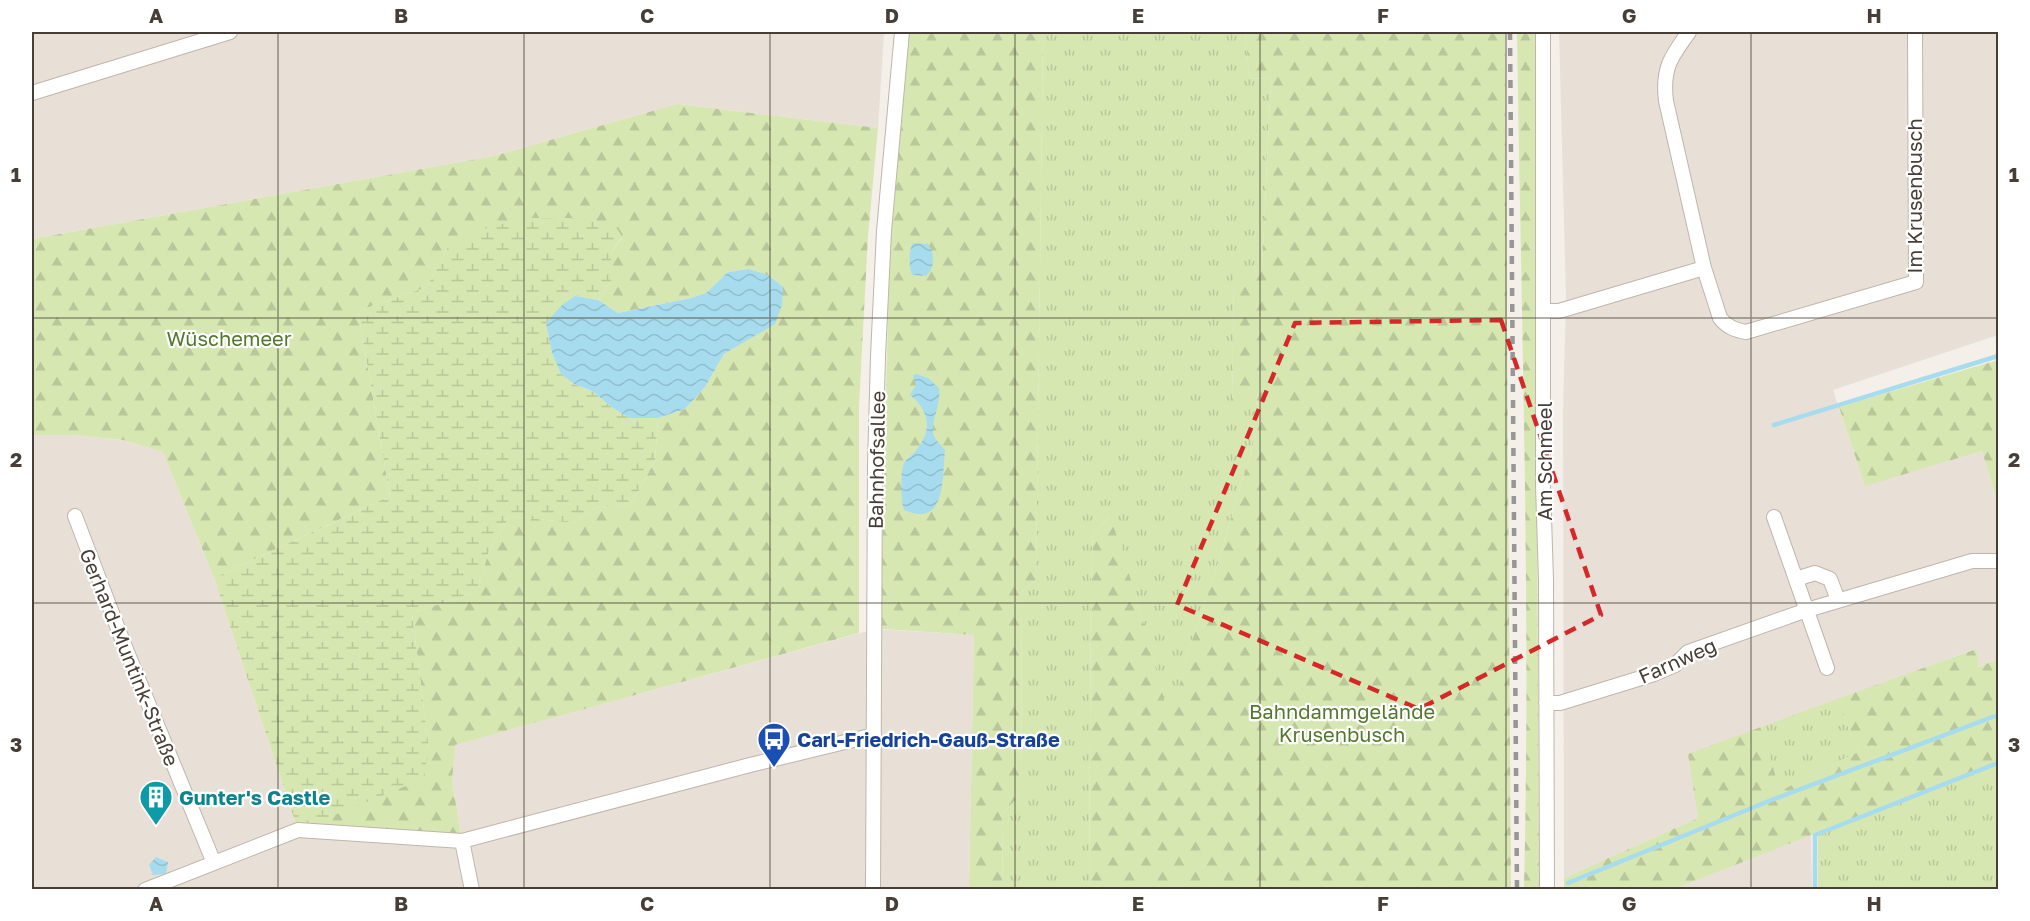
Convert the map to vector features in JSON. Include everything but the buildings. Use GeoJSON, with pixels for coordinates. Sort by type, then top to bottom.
{"type":"FeatureCollection","features":[{"type":"Feature","properties":{"kind":"street"},"geometry":{"type":"LineString","coordinates":[[32,93],[230,32]]}},
{"type":"Feature","properties":{"kind":"street","name":"Bahnhofsallee"},"geometry":{"type":"LineString","coordinates":[[873,890],[875,476],[878,356],[884,231],[902,32]]}},
{"type":"Feature","properties":{"kind":"street","name":"Am Schmeel"},"geometry":{"type":"LineString","coordinates":[[1543,32],[1543,485],[1546,580],[1547,890]]}},
{"type":"Feature","properties":{"kind":"street","name":"Im Krusenbusch"},"geometry":{"type":"LineString","coordinates":[[1689,32],[1670,59],[1664,84],[1666,100],[1704,268],[1720,318],[1724,324],[1734,330],[1746,333],[1916,282],[1915,32]]}},
{"type":"Feature","properties":{"kind":"street"},"geometry":{"type":"LineString","coordinates":[[1544,311],[1559,311],[1704,268]]}},
{"type":"Feature","properties":{"kind":"street","name":"Gerhard-Muntink-Straße"},"geometry":{"type":"LineString","coordinates":[[75,516],[125,646],[214,863]]}},
{"type":"Feature","properties":{"kind":"street"},"geometry":{"type":"LineString","coordinates":[[1774,517],[1827,668]]}},
{"type":"Feature","properties":{"kind":"street","name":"Farnweg"},"geometry":{"type":"LineString","coordinates":[[1546,703],[1560,703],[1654,674],[1675,665],[1688,652],[1807,610],[1972,561],[1998,561]]}},
{"type":"Feature","properties":{"kind":"street"},"geometry":{"type":"LineString","coordinates":[[1796,579],[1815,573],[1830,579],[1839,600]]}},
{"type":"Feature","properties":{"kind":"street"},"geometry":{"type":"LineString","coordinates":[[145,890],[298,830],[462,841],[750,765],[874,735]]}},
{"type":"Feature","properties":{"kind":"street"},"geometry":{"type":"LineString","coordinates":[[462,841],[472,890]]}},
{"type":"Feature","properties":{"kind":"highlighted area"},"geometry":{"type":"Polygon","coordinates":[[[1501,320],[1601,615],[1419,709],[1177,605],[1295,323],[1501,320]]]}},
{"type":"Feature","properties":{"kind":"shaded area"},"geometry":{"type":"Polygon","coordinates":[[[32,32],[884,32],[878,128],[677,104],[494,156],[32,239],[32,32]]]}},
{"type":"Feature","properties":{"kind":"shaded area"},"geometry":{"type":"Polygon","coordinates":[[[1559,32],[1998,32],[1998,335],[1833,390],[1865,485],[1982,451],[1998,505],[1998,659],[1979,667],[1975,649],[1837,700],[1858,752],[1780,791],[1689,754],[1698,818],[1564,878],[1563,413],[1566,299],[1559,32]]]}},
{"type":"Feature","properties":{"kind":"shaded area"},"geometry":{"type":"Polygon","coordinates":[[[32,435],[74,435],[123,440],[163,452],[214,578],[298,830],[462,840],[452,781],[454,745],[875,629],[974,635],[969,889],[32,890],[32,435]]]}},
{"type":"Feature","properties":{"kind":"shaded area"},"geometry":{"type":"Polygon","coordinates":[[[1811,835],[1812,889],[1674,889],[1811,835]]]}},
{"type":"Feature","properties":{"kind":"green space"},"geometry":{"type":"Polygon","coordinates":[[[909,32],[1043,32],[1036,580],[1022,592],[1021,794],[1002,814],[1003,889],[969,889],[974,635],[882,629],[890,230],[909,32]]]}},
{"type":"Feature","properties":{"kind":"green space"},"geometry":{"type":"Polygon","coordinates":[[[1043,32],[1245,32],[1250,79],[1271,78],[1262,270],[1234,277],[1232,403],[1256,396],[1259,424],[1214,576],[1189,650],[1170,723],[1137,599],[1109,516],[1093,536],[1089,889],[1003,889],[1002,814],[1021,794],[1022,592],[1036,580],[1043,32]]]}},
{"type":"Feature","properties":{"kind":"green space","name":"Bahndammgelände Krusenbusch"},"geometry":{"type":"Polygon","coordinates":[[[1245,32],[1505,32],[1511,889],[1089,889],[1093,536],[1110,515],[1137,599],[1170,721],[1189,650],[1214,576],[1259,424],[1256,396],[1232,404],[1234,276],[1262,270],[1271,78],[1250,79],[1245,32]]]}},
{"type":"Feature","properties":{"kind":"green space"},"geometry":{"type":"Polygon","coordinates":[[[1517,32],[1535,32],[1539,890],[1524,889],[1526,568],[1517,32]]]}},
{"type":"Feature","properties":{"kind":"green space","name":"Wüschemeer"},"geometry":{"type":"Polygon","coordinates":[[[677,104],[878,128],[868,236],[859,406],[859,633],[455,745],[452,781],[462,841],[298,830],[429,750],[412,613],[476,592],[490,548],[510,516],[573,523],[597,507],[630,505],[655,461],[658,418],[685,409],[705,387],[724,354],[746,340],[748,269],[728,272],[706,293],[618,313],[598,300],[611,281],[611,253],[622,238],[448,247],[427,287],[358,311],[390,496],[214,578],[163,452],[123,440],[74,435],[32,435],[32,239],[494,156],[677,104]]]}},
{"type":"Feature","properties":{"kind":"green space"},"geometry":{"type":"Polygon","coordinates":[[[525,218],[570,218],[614,223],[622,237],[611,253],[611,281],[598,300],[575,296],[547,323],[552,353],[562,374],[574,384],[592,391],[629,418],[658,418],[655,461],[630,505],[597,507],[573,523],[510,516],[490,548],[476,592],[412,613],[429,750],[423,779],[298,830],[214,578],[390,496],[358,311],[427,287],[448,247],[483,229],[525,218]]]}},
{"type":"Feature","properties":{"kind":"green space"},"geometry":{"type":"Polygon","coordinates":[[[1998,360],[1998,505],[1982,451],[1865,486],[1839,407],[1998,360]]]}},
{"type":"Feature","properties":{"kind":"green space"},"geometry":{"type":"Polygon","coordinates":[[[1976,649],[1979,667],[1998,659],[1998,762],[1674,889],[1564,889],[1564,878],[1698,818],[1688,754],[1761,727],[1780,791],[1858,752],[1837,699],[1976,649]]]}},
{"type":"Feature","properties":{"kind":"green space"},"geometry":{"type":"Polygon","coordinates":[[[1837,699],[1858,752],[1780,791],[1761,727],[1837,699]]]}},
{"type":"Feature","properties":{"kind":"green space"},"geometry":{"type":"Polygon","coordinates":[[[1998,764],[1998,889],[1818,889],[1818,835],[1998,764]]]}},
{"type":"Feature","properties":{"kind":"water"},"geometry":{"type":"Polygon","coordinates":[[[913,243],[928,244],[932,252],[932,265],[926,276],[912,275],[910,251],[913,243]]]}},
{"type":"Feature","properties":{"kind":"water"},"geometry":{"type":"Polygon","coordinates":[[[748,269],[768,275],[783,287],[782,305],[775,324],[724,354],[705,387],[685,409],[658,418],[629,418],[592,391],[574,384],[561,374],[552,353],[546,323],[562,305],[575,296],[598,300],[618,313],[706,293],[728,272],[748,269]]]}},
{"type":"Feature","properties":{"kind":"water"},"geometry":{"type":"Polygon","coordinates":[[[913,375],[928,378],[939,388],[933,433],[945,450],[940,497],[928,512],[918,514],[904,510],[901,486],[904,463],[922,442],[927,428],[925,414],[910,395],[916,385],[913,375]]]}},
{"type":"Feature","properties":{"kind":"water"},"geometry":{"type":"Polygon","coordinates":[[[156,857],[168,862],[166,874],[153,875],[149,865],[156,857]]]}},
{"type":"Feature","properties":{"kind":"waterway"},"geometry":{"type":"LineString","coordinates":[[1774,425],[1998,356]]}},
{"type":"Feature","properties":{"kind":"waterway"},"geometry":{"type":"LineString","coordinates":[[1568,883],[1769,801],[1998,715]]}},
{"type":"Feature","properties":{"kind":"waterway"},"geometry":{"type":"LineString","coordinates":[[1815,890],[1815,835],[1998,763]]}},
{"type":"Feature","properties":{"kind":"railway"},"geometry":{"type":"LineString","coordinates":[[1510,32],[1517,890]]}},
{"type":"Feature","properties":{"kind":"place","name":"Carl-Friedrich-Gauß-Straße"},"geometry":{"type":"Point","coordinates":[774,768]}},
{"type":"Feature","properties":{"kind":"place","name":"Gunter's Castle"},"geometry":{"type":"Point","coordinates":[156,826]}}]}
